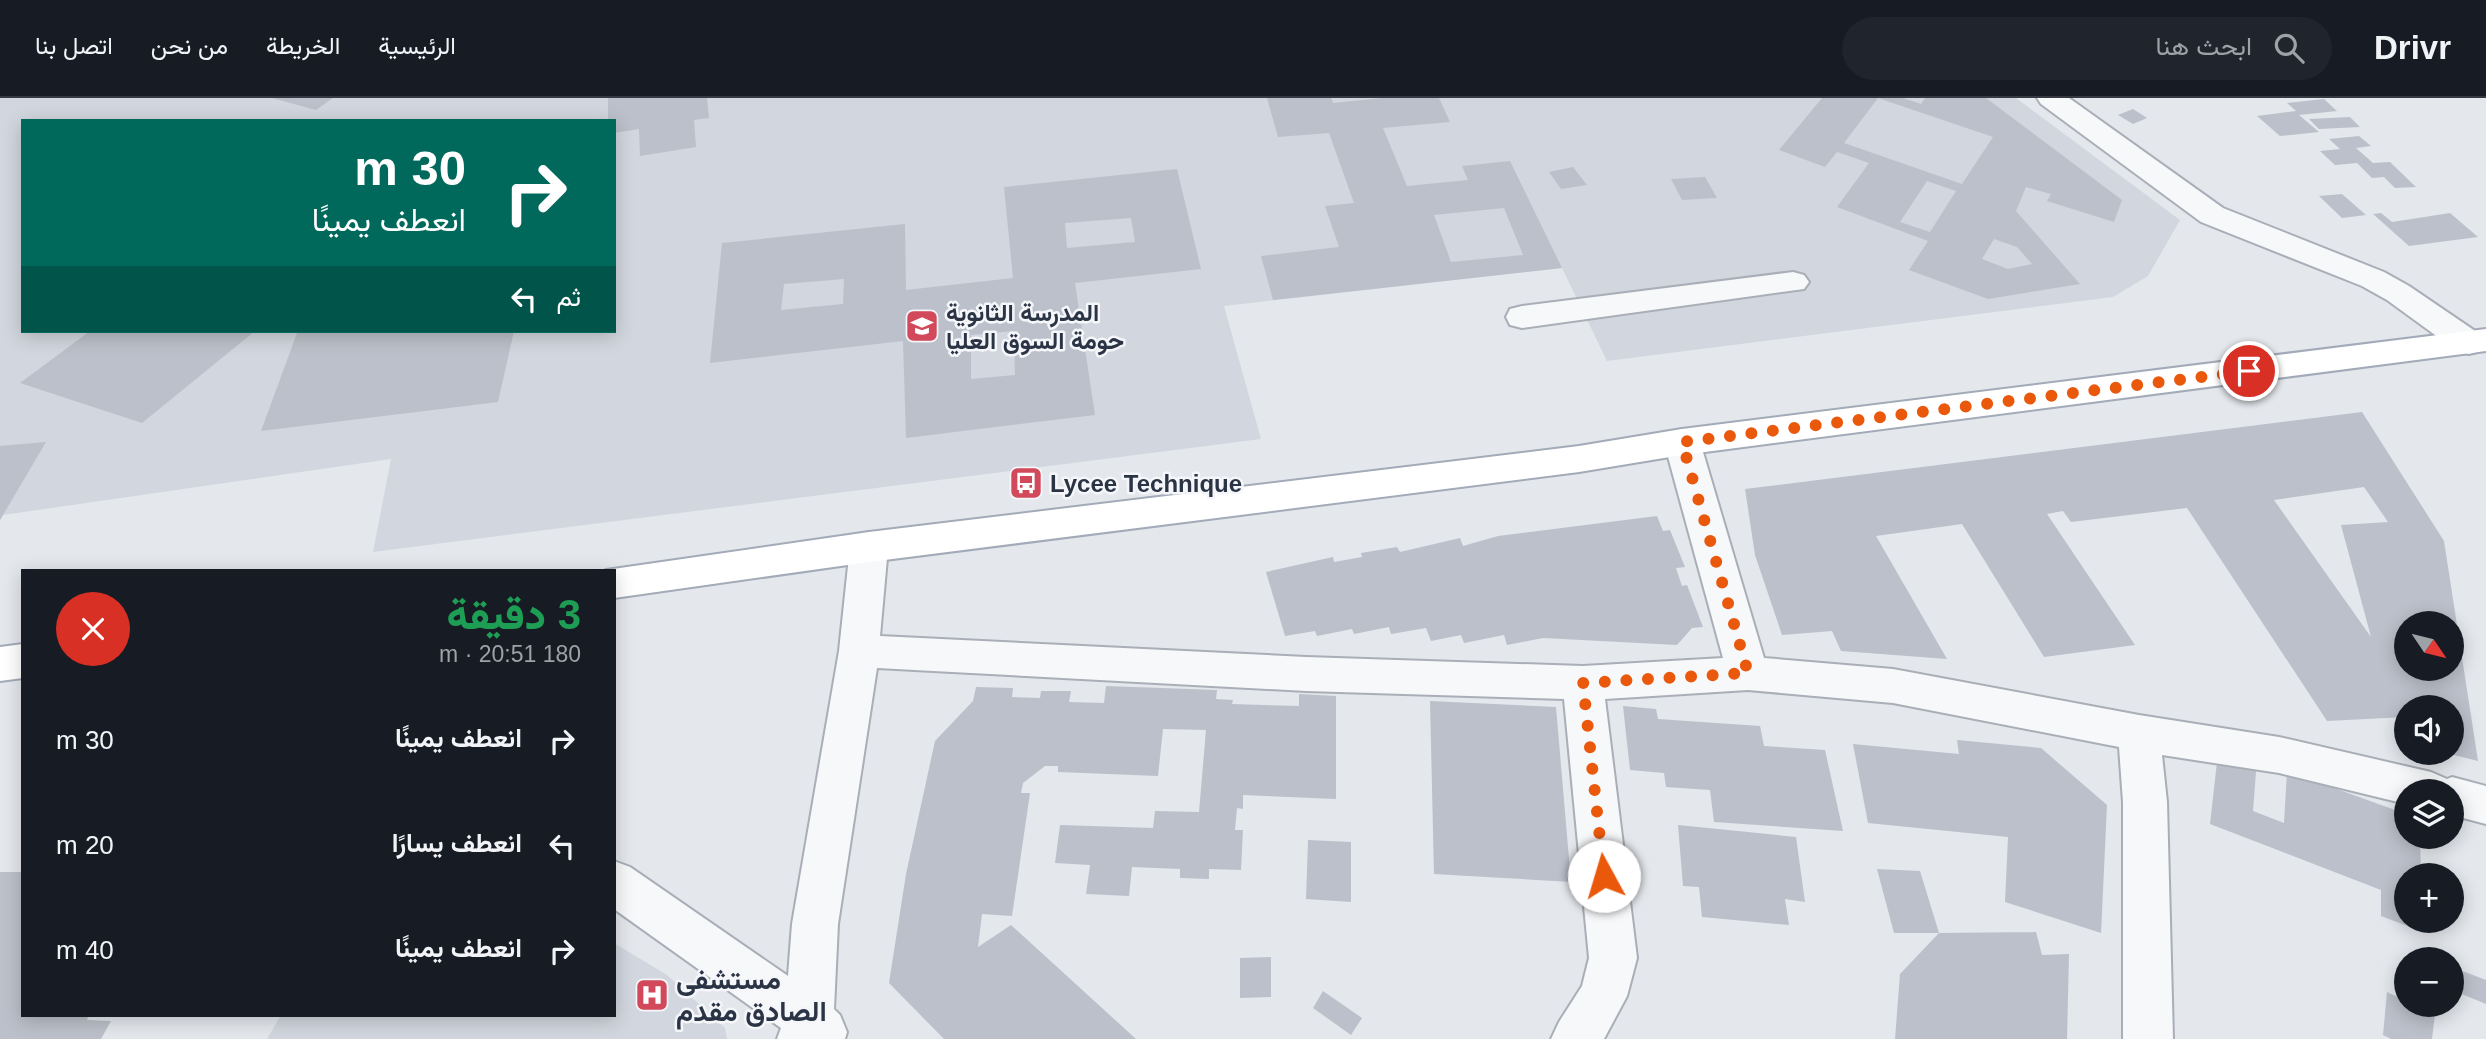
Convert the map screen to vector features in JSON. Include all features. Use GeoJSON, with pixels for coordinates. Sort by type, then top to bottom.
{"type":"FeatureCollection","features":[{"type":"Feature","properties":{"kind":"main road"},"geometry":{"type":"LineString","coordinates":[[616,583],[869,547],[1579,459],[1682,442],[2477,341]]}},
{"type":"Feature","properties":{"kind":"main road"},"geometry":{"type":"LineString","coordinates":[[0,664],[21,661]]}},
{"type":"Feature","properties":{"kind":"street"},"geometry":{"type":"LineString","coordinates":[[2051,98],[2212,215],[2372,279],[2477,341]]}},
{"type":"Feature","properties":{"kind":"street"},"geometry":{"type":"LineString","coordinates":[[1522,317],[1793,282]]}},
{"type":"Feature","properties":{"kind":"street"},"geometry":{"type":"LineString","coordinates":[[1682,442],[1748,673]]}},
{"type":"Feature","properties":{"kind":"street"},"geometry":{"type":"LineString","coordinates":[[814,1032],[815,924],[859,651],[869,547]]}},
{"type":"Feature","properties":{"kind":"street"},"geometry":{"type":"LineString","coordinates":[[859,651],[1306,674],[1583,683],[1748,673],[1893,686],[2138,733],[2279,755],[2394,782]]}},
{"type":"Feature","properties":{"kind":"street"},"geometry":{"type":"LineString","coordinates":[[1576,1039],[1603,996],[1614,958],[1583,683]]}},
{"type":"Feature","properties":{"kind":"street"},"geometry":{"type":"LineString","coordinates":[[2138,733],[2146,816],[2148,1039]]}},
{"type":"Feature","properties":{"kind":"street"},"geometry":{"type":"LineString","coordinates":[[2464,799],[2486,805]]}},
{"type":"Feature","properties":{"kind":"street"},"geometry":{"type":"LineString","coordinates":[[616,884],[814,1032]]}},
{"type":"Feature","properties":{"kind":"shaded area","name":"المدرسة الثانوية حومة السوق العليا"},"geometry":{"type":"Polygon","coordinates":[[[0,98],[2016,98],[2180,220],[2148,276],[2113,297],[1607,361],[1562,268],[1224,306],[1261,439],[373,552],[391,459],[3,515],[0,520],[0,98]]]}},
{"type":"Feature","properties":{"kind":"shaded area","name":"مستشفى الصادق مقدم"},"geometry":{"type":"Polygon","coordinates":[[[616,944],[667,975],[725,1028],[727,1039],[267,1039],[280,1017],[616,1017],[616,944]]]}},
{"type":"Feature","properties":{"kind":"building"},"geometry":{"type":"Polygon","coordinates":[[[272,98],[333,98],[316,110],[272,98]]]}},
{"type":"Feature","properties":{"kind":"building"},"geometry":{"type":"Polygon","coordinates":[[[608,98],[707,98],[709,118],[694,120],[696,147],[640,156],[639,129],[616,133],[616,119],[608,119],[608,98]]]}},
{"type":"Feature","properties":{"kind":"building"},"geometry":{"type":"Polygon","coordinates":[[[1267,98],[1331,98],[1333,103],[1382,98],[1439,98],[1450,122],[1383,128],[1407,186],[1468,180],[1462,166],[1510,161],[1562,268],[1273,300],[1261,256],[1339,247],[1325,206],[1354,203],[1329,133],[1278,137],[1267,98]],[[1504,208],[1434,215],[1451,262],[1523,255],[1504,208]]]}},
{"type":"Feature","properties":{"kind":"building"},"geometry":{"type":"Polygon","coordinates":[[[1822,98],[1878,98],[1903,98],[1921,104],[1925,98],[1986,98],[2122,200],[2114,222],[2047,201],[2051,194],[2026,187],[2016,211],[2080,284],[1988,299],[1909,270],[1928,241],[1837,207],[1869,163],[1837,152],[1825,167],[1779,150],[1822,98]],[[1878,98],[1844,143],[1962,184],[1993,137],[1878,98]],[[1927,181],[1900,222],[1930,232],[1956,191],[1927,181]],[[1994,239],[1982,259],[2008,269],[2032,264],[2017,247],[1994,239]]]}},
{"type":"Feature","properties":{"kind":"building"},"geometry":{"type":"Polygon","coordinates":[[[2324,99],[2337,111],[2299,115],[2319,132],[2280,136],[2257,116],[2296,111],[2287,103],[2324,99]]]}},
{"type":"Feature","properties":{"kind":"building"},"geometry":{"type":"Polygon","coordinates":[[[2133,109],[2147,118],[2133,124],[2118,115],[2133,109]]]}},
{"type":"Feature","properties":{"kind":"building"},"geometry":{"type":"Polygon","coordinates":[[[2350,117],[2360,127],[2319,129],[2309,119],[2350,117]]]}},
{"type":"Feature","properties":{"kind":"building"},"geometry":{"type":"Polygon","coordinates":[[[2359,136],[2371,146],[2356,148],[2373,163],[2390,162],[2416,187],[2395,188],[2384,177],[2372,178],[2357,163],[2335,165],[2320,151],[2340,149],[2329,139],[2359,136]]]}},
{"type":"Feature","properties":{"kind":"building"},"geometry":{"type":"Polygon","coordinates":[[[1573,167],[1587,185],[1561,189],[1549,172],[1573,167]]]}},
{"type":"Feature","properties":{"kind":"building"},"geometry":{"type":"Polygon","coordinates":[[[1177,169],[1201,269],[1075,283],[1095,415],[906,438],[903,341],[710,363],[722,243],[905,224],[906,290],[1013,278],[1004,187],[1177,169]],[[1131,218],[1065,223],[1067,248],[1135,242],[1131,218]],[[844,279],[784,284],[781,310],[843,304],[844,279]],[[1014,331],[971,335],[971,379],[1015,375],[1014,331]]]}},
{"type":"Feature","properties":{"kind":"building"},"geometry":{"type":"Polygon","coordinates":[[[1705,177],[1717,198],[1682,200],[1671,179],[1705,177]]]}},
{"type":"Feature","properties":{"kind":"building"},"geometry":{"type":"Polygon","coordinates":[[[2342,194],[2366,215],[2342,218],[2319,196],[2342,194]]]}},
{"type":"Feature","properties":{"kind":"building"},"geometry":{"type":"Polygon","coordinates":[[[2381,213],[2392,222],[2450,213],[2478,237],[2409,246],[2373,214],[2381,213]]]}},
{"type":"Feature","properties":{"kind":"building"},"geometry":{"type":"Polygon","coordinates":[[[87,333],[253,333],[142,423],[20,383],[87,333]]]}},
{"type":"Feature","properties":{"kind":"building"},"geometry":{"type":"Polygon","coordinates":[[[297,333],[514,333],[498,402],[261,431],[297,333]]]}},
{"type":"Feature","properties":{"kind":"building"},"geometry":{"type":"Polygon","coordinates":[[[2362,412],[2444,541],[2455,611],[2394,611],[2394,681],[2464,681],[2464,670],[2478,761],[2464,758],[2464,695],[2394,695],[2394,718],[2327,721],[2187,508],[2071,522],[2063,511],[2047,514],[2135,645],[2044,657],[1962,524],[1876,536],[1947,659],[1841,651],[1832,631],[1782,635],[1755,555],[1745,489],[2362,412]],[[2364,487],[2274,500],[2371,637],[2341,525],[2388,522],[2364,487]]]}},
{"type":"Feature","properties":{"kind":"building"},"geometry":{"type":"Polygon","coordinates":[[[46,442],[3,515],[0,520],[0,446],[46,442]]]}},
{"type":"Feature","properties":{"kind":"building"},"geometry":{"type":"Polygon","coordinates":[[[1657,516],[1663,531],[1670,530],[1685,567],[1676,568],[1682,586],[1687,585],[1703,627],[1692,628],[1677,645],[1543,638],[1507,645],[1504,635],[1464,643],[1461,635],[1431,641],[1426,628],[1391,634],[1389,627],[1354,634],[1352,629],[1317,636],[1315,631],[1285,636],[1266,572],[1333,557],[1334,562],[1362,557],[1361,553],[1397,547],[1400,552],[1460,538],[1463,546],[1498,536],[1657,516]]]}},
{"type":"Feature","properties":{"kind":"building"},"geometry":{"type":"Polygon","coordinates":[[[1106,686],[1217,690],[1216,699],[1233,700],[1232,704],[1299,706],[1299,694],[1336,696],[1336,799],[1243,795],[1243,809],[1237,808],[1235,830],[1243,830],[1241,870],[1209,869],[1209,879],[1180,878],[1180,869],[1132,867],[1129,896],[1086,894],[1090,865],[1055,863],[1060,825],[1153,828],[1155,811],[1199,812],[1206,730],[1163,729],[1158,776],[1058,772],[1058,766],[1045,766],[1023,783],[1021,793],[1030,793],[1012,916],[982,914],[978,947],[1011,925],[1136,1039],[944,1039],[889,983],[906,874],[935,741],[973,701],[976,687],[1013,688],[1012,697],[1040,698],[1041,691],[1071,691],[1069,702],[1104,703],[1106,686]]]}},
{"type":"Feature","properties":{"kind":"building"},"geometry":{"type":"Polygon","coordinates":[[[1430,701],[1556,707],[1571,882],[1434,874],[1430,701]]]}},
{"type":"Feature","properties":{"kind":"building"},"geometry":{"type":"Polygon","coordinates":[[[1623,706],[1656,709],[1658,719],[1760,726],[1764,746],[1825,750],[1843,831],[1714,822],[1710,790],[1666,787],[1664,773],[1630,770],[1623,706]]]}},
{"type":"Feature","properties":{"kind":"building"},"geometry":{"type":"Polygon","coordinates":[[[1957,740],[2041,748],[2107,805],[2101,933],[2005,902],[2008,837],[1868,823],[1853,744],[1959,754],[1957,740]]]}},
{"type":"Feature","properties":{"kind":"building"},"geometry":{"type":"Polygon","coordinates":[[[2219,744],[2257,759],[2253,811],[2284,823],[2287,771],[2394,810],[2394,849],[2420,849],[2421,863],[2394,863],[2394,921],[2381,916],[2381,890],[2210,824],[2219,744]]]}},
{"type":"Feature","properties":{"kind":"building"},"geometry":{"type":"Polygon","coordinates":[[[1678,825],[1796,837],[1805,902],[1785,899],[1789,925],[1702,917],[1699,887],[1683,886],[1678,825]]]}},
{"type":"Feature","properties":{"kind":"building"},"geometry":{"type":"Polygon","coordinates":[[[1308,840],[1351,842],[1351,902],[1306,899],[1308,840]]]}},
{"type":"Feature","properties":{"kind":"building"},"geometry":{"type":"Polygon","coordinates":[[[1877,869],[1920,871],[1939,933],[1894,933],[1877,869]]]}},
{"type":"Feature","properties":{"kind":"building"},"geometry":{"type":"Polygon","coordinates":[[[0,872],[21,872],[21,1017],[88,1017],[87,1020],[111,1021],[101,1039],[0,1039],[0,872]]]}},
{"type":"Feature","properties":{"kind":"building"},"geometry":{"type":"Polygon","coordinates":[[[2036,932],[2042,955],[2069,954],[2067,1039],[1895,1039],[1900,974],[1939,933],[2036,932]]]}},
{"type":"Feature","properties":{"kind":"building"},"geometry":{"type":"Polygon","coordinates":[[[1271,957],[1271,997],[1240,998],[1240,958],[1271,957]]]}},
{"type":"Feature","properties":{"kind":"building"},"geometry":{"type":"Polygon","coordinates":[[[2464,972],[2486,980],[2486,1004],[2464,995],[2464,972]]]}},
{"type":"Feature","properties":{"kind":"building"},"geometry":{"type":"Polygon","coordinates":[[[1323,991],[1362,1018],[1351,1035],[1313,1008],[1323,991]]]}},
{"type":"Feature","properties":{"kind":"building"},"geometry":{"type":"Polygon","coordinates":[[[2387,992],[2394,995],[2394,1017],[2435,1017],[2432,1039],[2391,1039],[2383,1035],[2387,992]]]}},
{"type":"Feature","properties":{"kind":"place","name":"المدرسة الثانوية حومة السوق العليا"},"geometry":{"type":"Point","coordinates":[922,326]}},
{"type":"Feature","properties":{"kind":"place","name":"Lycee Technique"},"geometry":{"type":"Point","coordinates":[1026,483]}},
{"type":"Feature","properties":{"kind":"place","name":"مستشفى الصادق مقدم"},"geometry":{"type":"Point","coordinates":[652,995]}},
{"type":"Feature","properties":{"kind":"route"},"geometry":{"type":"LineString","coordinates":[[1604,876],[1583,683],[1748,673],[1682,442],[2249,371]]}}]}
